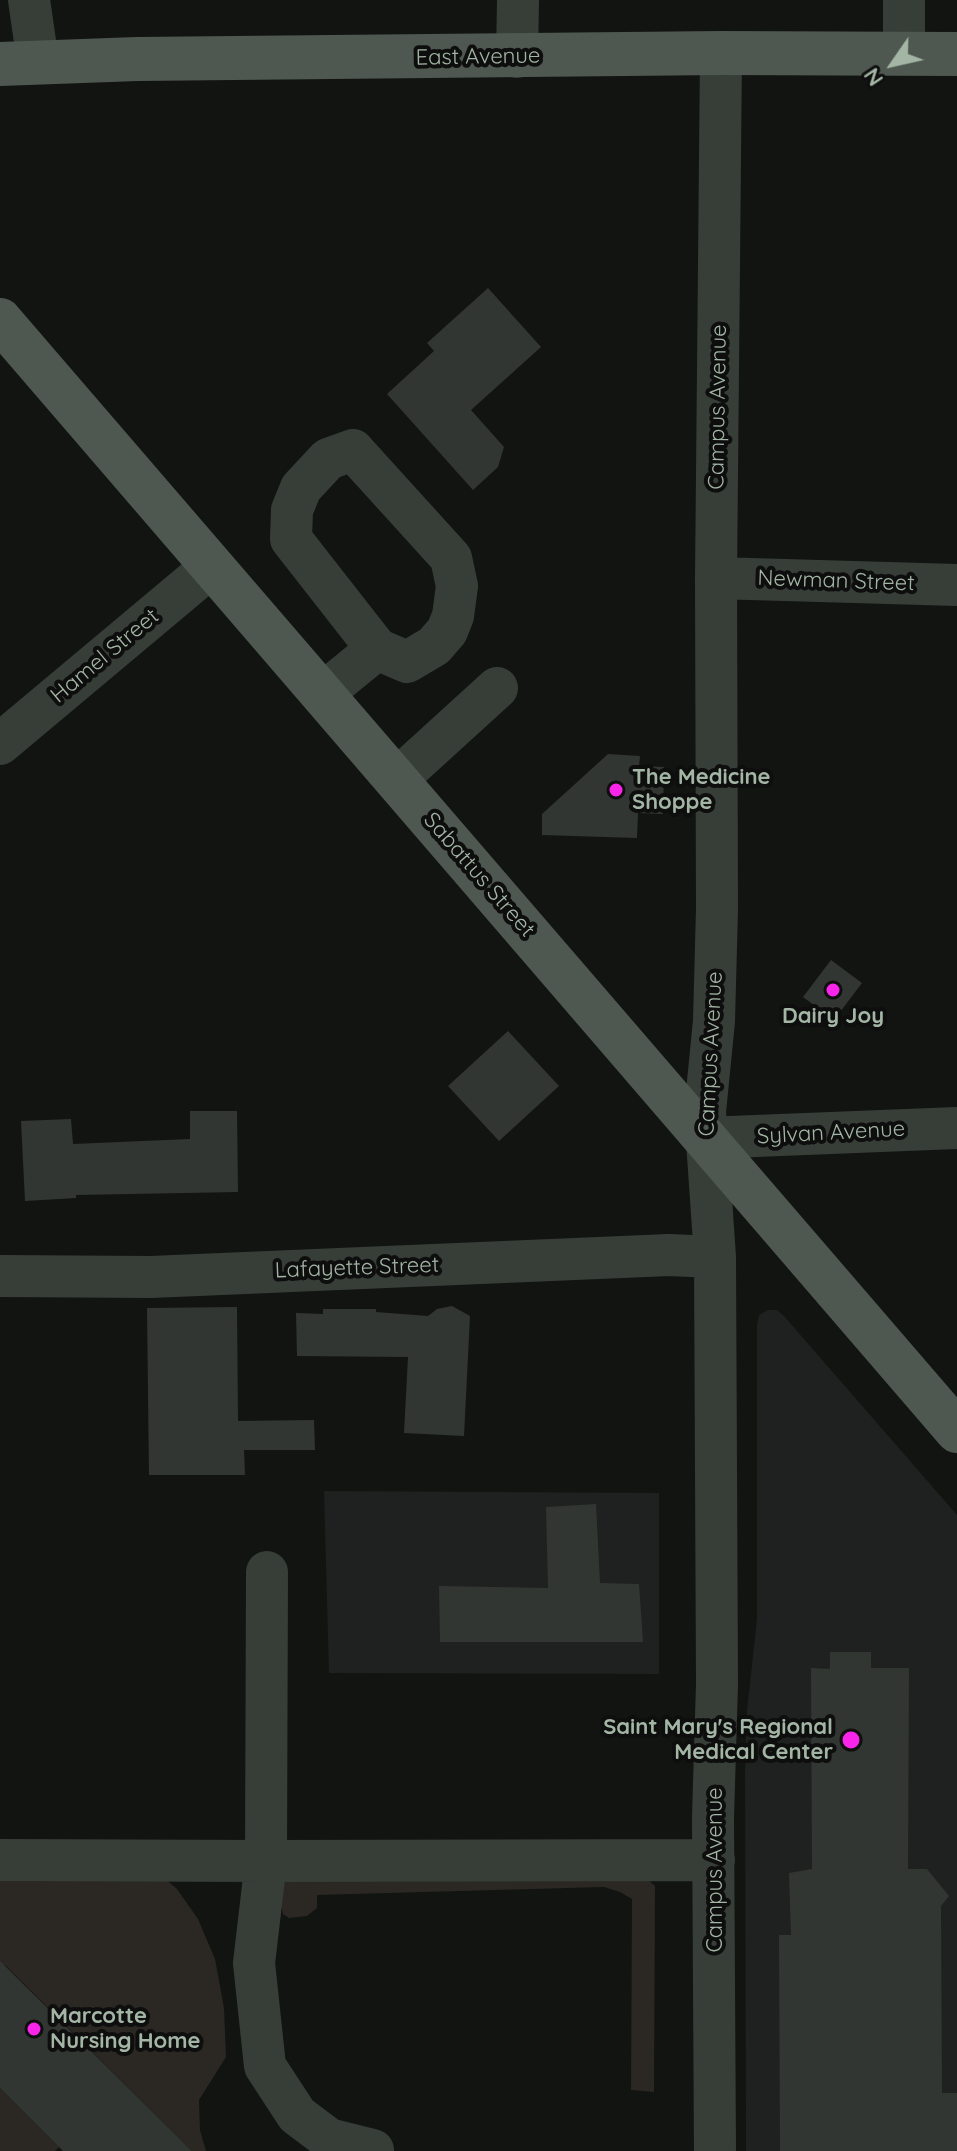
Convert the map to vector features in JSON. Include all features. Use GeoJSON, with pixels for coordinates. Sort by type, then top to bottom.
{"type":"FeatureCollection","features":[{"type":"Feature","properties":{"kind":"main road","name":"East Avenue"},"geometry":{"type":"LineString","coordinates":[[19,63],[721,53],[957,54]]}},
{"type":"Feature","properties":{"kind":"main road","name":"Sabattus Street"},"geometry":{"type":"LineString","coordinates":[[0,320],[957,1431]]}},
{"type":"Feature","properties":{"kind":"street"},"geometry":{"type":"LineString","coordinates":[[19,63],[29,0]]}},
{"type":"Feature","properties":{"kind":"street"},"geometry":{"type":"LineString","coordinates":[[517,57],[518,0]]}},
{"type":"Feature","properties":{"kind":"street"},"geometry":{"type":"LineString","coordinates":[[904,0],[904,54]]}},
{"type":"Feature","properties":{"kind":"street","name":"Campus Avenue"},"geometry":{"type":"LineString","coordinates":[[715,2151],[715,1257],[705,1112],[714,1021],[717,909],[716,578],[721,53]]}},
{"type":"Feature","properties":{"kind":"street"},"geometry":{"type":"LineString","coordinates":[[322,694],[392,655],[434,646],[447,631],[453,616],[457,586],[451,558],[353,450],[328,459],[301,488],[292,510],[291,539],[352,616],[392,655]]}},
{"type":"Feature","properties":{"kind":"street","name":"Hamel Street"},"geometry":{"type":"LineString","coordinates":[[0,744],[211,567]]}},
{"type":"Feature","properties":{"kind":"street","name":"Newman Street"},"geometry":{"type":"LineString","coordinates":[[716,578],[957,585]]}},
{"type":"Feature","properties":{"kind":"street"},"geometry":{"type":"LineString","coordinates":[[396,780],[497,688]]}},
{"type":"Feature","properties":{"kind":"street","name":"Sylvan Avenue"},"geometry":{"type":"LineString","coordinates":[[705,1138],[957,1128]]}},
{"type":"Feature","properties":{"kind":"street","name":"Lafayette Street"},"geometry":{"type":"LineString","coordinates":[[0,1276],[151,1277],[669,1255],[715,1257]]}},
{"type":"Feature","properties":{"kind":"street"},"geometry":{"type":"LineString","coordinates":[[267,1572],[266,1861],[256,1949],[257,2006],[265,2066],[297,2115],[329,2139],[373,2150]]}},
{"type":"Feature","properties":{"kind":"street"},"geometry":{"type":"LineString","coordinates":[[0,1860],[714,1860]]}},
{"type":"Feature","properties":{"kind":"shaded area","name":"Saint Mary's Regional Medical Center"},"geometry":{"type":"Polygon","coordinates":[[[768,1310],[777,1310],[784,1316],[957,1515],[957,2151],[746,2151],[745,1769],[747,1711],[757,1619],[757,1325],[759,1315],[768,1310]]]}},
{"type":"Feature","properties":{"kind":"shaded area","name":"Saint Mary's Regional Medical Center"},"geometry":{"type":"Polygon","coordinates":[[[324,1491],[659,1493],[659,1674],[329,1673],[324,1491]]]}},
{"type":"Feature","properties":{"kind":"shaded area"},"geometry":{"type":"Polygon","coordinates":[[[0,1867],[155,1870],[177,1889],[198,1919],[215,1959],[224,2008],[226,2057],[199,2100],[200,2130],[206,2151],[192,2151],[5,1965],[0,1969],[0,1867]]]}},
{"type":"Feature","properties":{"kind":"shaded area"},"geometry":{"type":"Polygon","coordinates":[[[639,1872],[655,1886],[654,2092],[631,2090],[632,1899],[620,1892],[604,1887],[317,1895],[317,1908],[307,1916],[289,1918],[283,1914],[279,1895],[284,1881],[639,1872]]]}},
{"type":"Feature","properties":{"kind":"shaded area"},"geometry":{"type":"Polygon","coordinates":[[[0,2088],[59,2147],[55,2151],[0,2151],[0,2088]]]}},
{"type":"Feature","properties":{"kind":"building"},"geometry":{"type":"Polygon","coordinates":[[[488,288],[541,347],[471,410],[504,447],[498,467],[473,490],[387,394],[434,351],[427,343],[488,288]]]}},
{"type":"Feature","properties":{"kind":"building","name":"The Medicine Shoppe"},"geometry":{"type":"Polygon","coordinates":[[[608,754],[640,756],[639,766],[664,767],[663,814],[638,813],[637,838],[542,835],[542,814],[608,754]]]}},
{"type":"Feature","properties":{"kind":"building","name":"Dairy Joy"},"geometry":{"type":"Polygon","coordinates":[[[831,960],[862,983],[834,1020],[803,997],[831,960]]]}},
{"type":"Feature","properties":{"kind":"building"},"geometry":{"type":"Polygon","coordinates":[[[508,1031],[559,1086],[499,1141],[448,1086],[508,1031]]]}},
{"type":"Feature","properties":{"kind":"building"},"geometry":{"type":"Polygon","coordinates":[[[190,1111],[237,1111],[238,1192],[76,1195],[76,1198],[25,1201],[21,1121],[71,1119],[73,1144],[190,1139],[190,1111]]]}},
{"type":"Feature","properties":{"kind":"building"},"geometry":{"type":"Polygon","coordinates":[[[452,1306],[470,1316],[464,1436],[404,1433],[408,1357],[297,1356],[296,1313],[323,1314],[323,1309],[376,1309],[376,1312],[428,1316],[437,1309],[452,1306]]]}},
{"type":"Feature","properties":{"kind":"building"},"geometry":{"type":"Polygon","coordinates":[[[237,1307],[238,1421],[314,1420],[315,1450],[244,1450],[245,1475],[149,1475],[147,1308],[237,1307]]]}},
{"type":"Feature","properties":{"kind":"building"},"geometry":{"type":"Polygon","coordinates":[[[596,1504],[600,1583],[639,1584],[643,1642],[440,1642],[439,1586],[548,1588],[546,1507],[596,1504]]]}},
{"type":"Feature","properties":{"kind":"building"},"geometry":{"type":"Polygon","coordinates":[[[830,1652],[871,1652],[871,1668],[909,1668],[908,1869],[927,1869],[949,1896],[941,1906],[942,2093],[957,2093],[957,2151],[780,2151],[779,1935],[791,1935],[789,1873],[812,1869],[811,1668],[830,1669],[830,1652]]]}},
{"type":"Feature","properties":{"kind":"building","name":"Marcotte Nursing Home"},"geometry":{"type":"Polygon","coordinates":[[[0,1961],[192,2151],[63,2151],[0,2088],[0,1961]]]}},
{"type":"Feature","properties":{"kind":"place","name":"The Medicine Shoppe"},"geometry":{"type":"Point","coordinates":[616,790]}},
{"type":"Feature","properties":{"kind":"place","name":"Dairy Joy"},"geometry":{"type":"Point","coordinates":[833,990]}},
{"type":"Feature","properties":{"kind":"place","name":"Saint Mary's Regional Medical Center"},"geometry":{"type":"Point","coordinates":[851,1740]}},
{"type":"Feature","properties":{"kind":"place","name":"Marcotte Nursing Home"},"geometry":{"type":"Point","coordinates":[34,2029]}}]}
